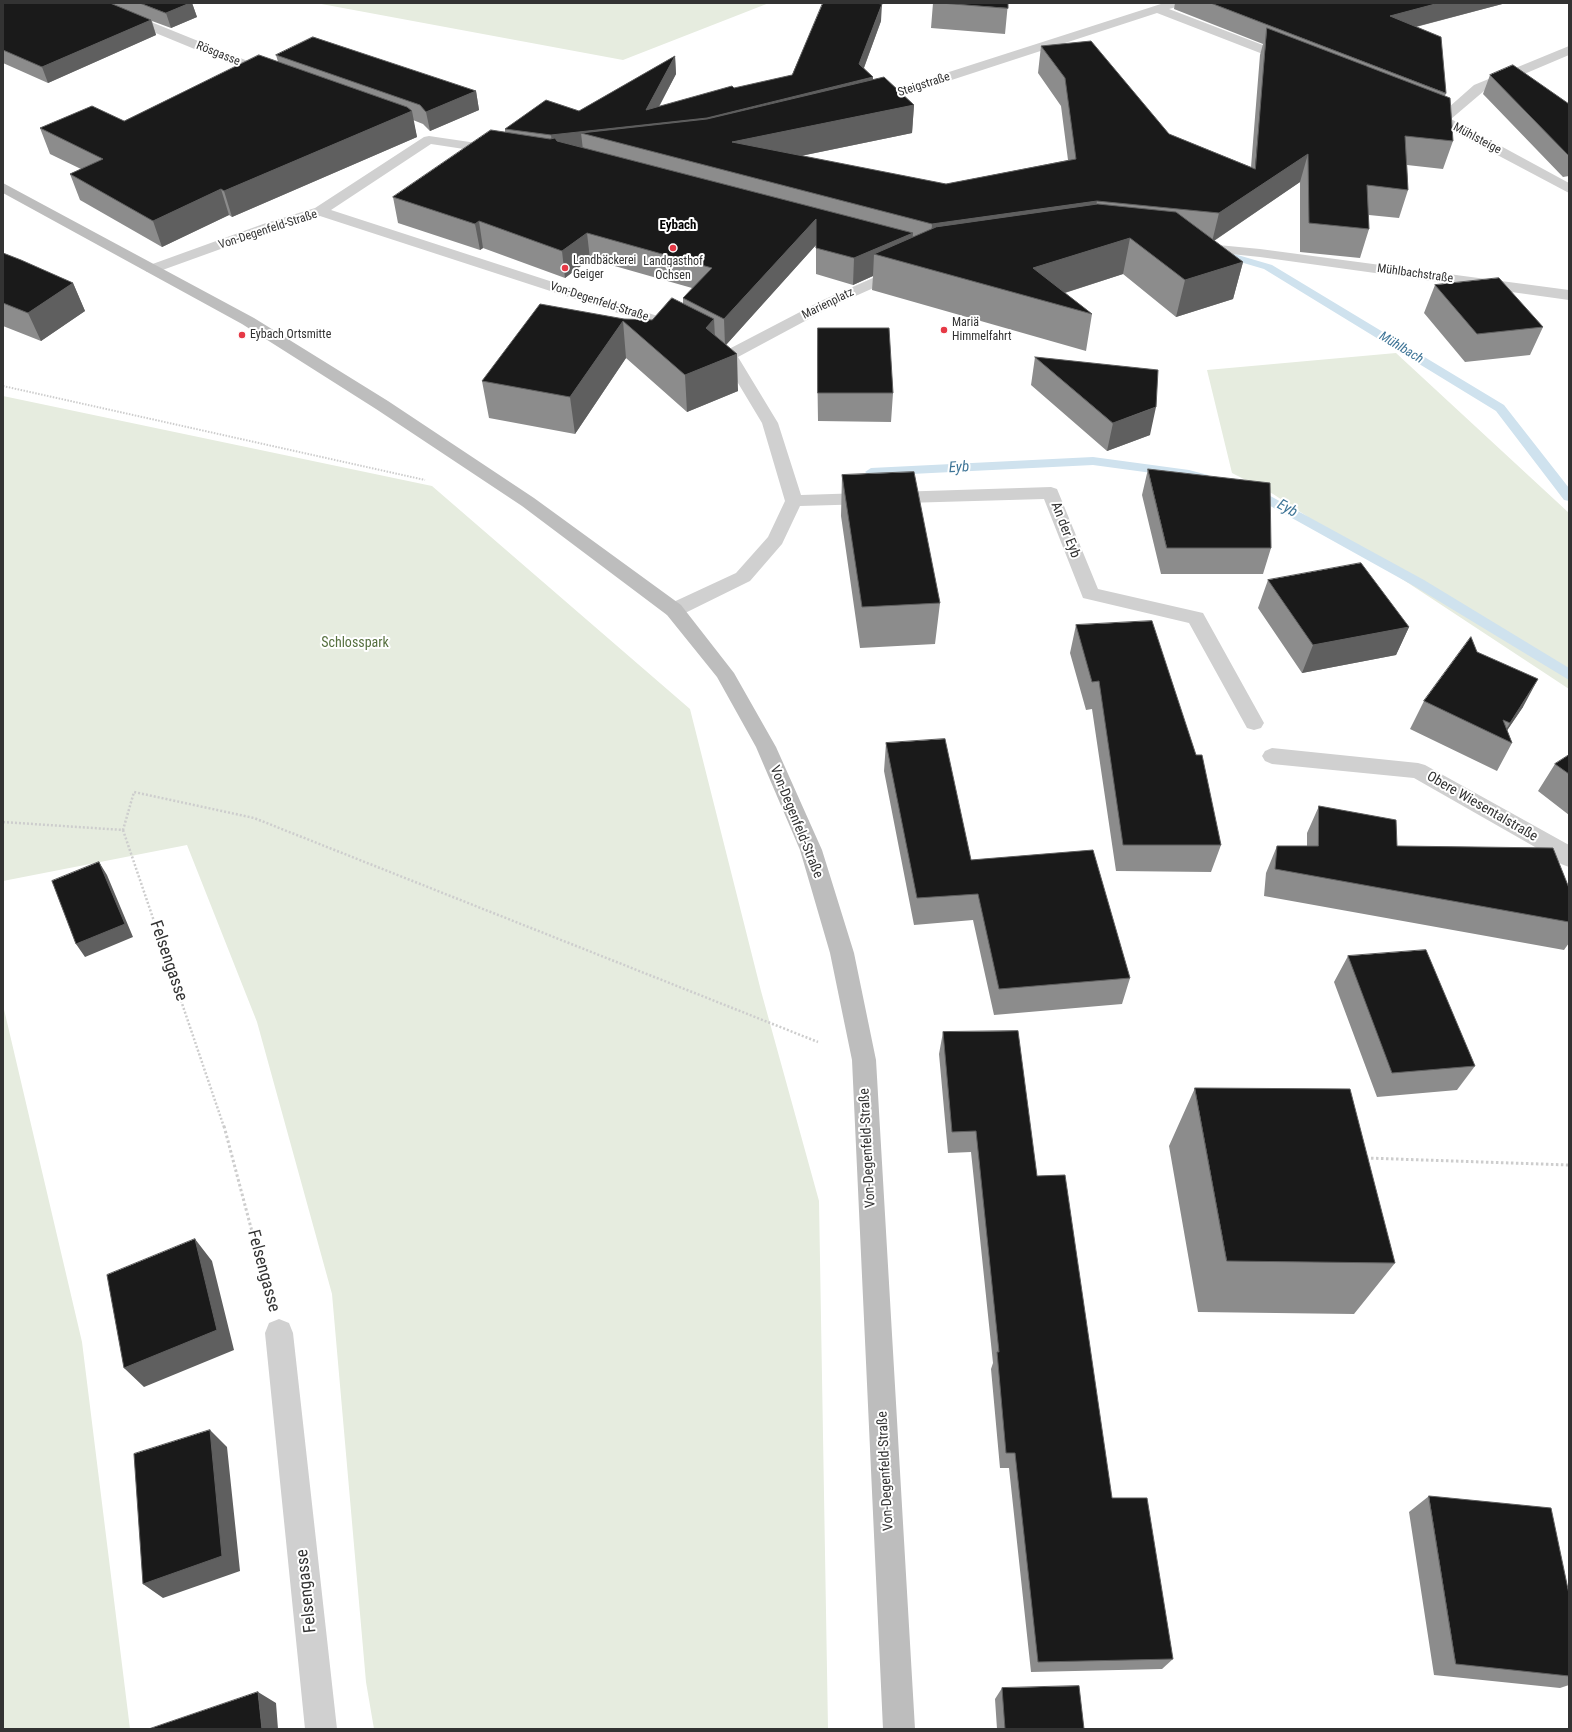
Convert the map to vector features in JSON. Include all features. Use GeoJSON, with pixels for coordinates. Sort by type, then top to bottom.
{"type":"FeatureCollection","features":[{"type":"Feature","properties":{"kind":"main road","name":"Von-Degenfeld-Straße"},"geometry":{"type":"LineString","coordinates":[[3,187],[248,322],[382,405],[528,502],[674,610],[724,673],[766,747],[811,850],[842,953],[864,1060],[900,1729]]}},
{"type":"Feature","properties":{"kind":"street","name":"Rösgasse"},"geometry":{"type":"LineString","coordinates":[[94,3],[285,81]]}},
{"type":"Feature","properties":{"kind":"street","name":"Steigstraße"},"geometry":{"type":"LineString","coordinates":[[858,105],[1176,3]]}},
{"type":"Feature","properties":{"kind":"street"},"geometry":{"type":"LineString","coordinates":[[1158,9],[1304,66]]}},
{"type":"Feature","properties":{"kind":"street"},"geometry":{"type":"LineString","coordinates":[[1442,120],[1479,88],[1569,50]]}},
{"type":"Feature","properties":{"kind":"street","name":"Mühlsteige"},"geometry":{"type":"LineString","coordinates":[[1413,109],[1442,120],[1569,189]]}},
{"type":"Feature","properties":{"kind":"street"},"geometry":{"type":"LineString","coordinates":[[418,128],[429,140],[506,152]]}},
{"type":"Feature","properties":{"kind":"street"},"geometry":{"type":"LineString","coordinates":[[320,211],[429,140]]}},
{"type":"Feature","properties":{"kind":"street","name":"Von-Degenfeld-Straße"},"geometry":{"type":"LineString","coordinates":[[152,270],[271,226],[320,211],[670,325],[729,355]]}},
{"type":"Feature","properties":{"kind":"street","name":"Mühlbachstraße"},"geometry":{"type":"LineString","coordinates":[[1184,245],[1260,253],[1569,295]]}},
{"type":"Feature","properties":{"kind":"street","name":"Marienplatz"},"geometry":{"type":"LineString","coordinates":[[729,355],[828,303],[917,264]]}},
{"type":"Feature","properties":{"kind":"street"},"geometry":{"type":"LineString","coordinates":[[674,610],[743,576],[776,540],[794,501],[770,423],[729,355]]}},
{"type":"Feature","properties":{"kind":"street","name":"An der Eyb"},"geometry":{"type":"LineString","coordinates":[[794,501],[1051,493],[1090,594],[1196,618],[1254,723]]}},
{"type":"Feature","properties":{"kind":"street","name":"Obere Wiesentalstraße"},"geometry":{"type":"LineString","coordinates":[[1272,756],[1418,771],[1564,853],[1569,858]]}},
{"type":"Feature","properties":{"kind":"street","name":"Felsengasse"},"geometry":{"type":"LineString","coordinates":[[279,1333],[321,1729]]}},
{"type":"Feature","properties":{"kind":"path"},"geometry":{"type":"LineString","coordinates":[[3,386],[427,480]]}},
{"type":"Feature","properties":{"kind":"path"},"geometry":{"type":"LineString","coordinates":[[3,822],[123,830],[134,792],[254,818],[807,1038]]}},
{"type":"Feature","properties":{"kind":"path","name":"Felsengasse"},"geometry":{"type":"LineString","coordinates":[[123,830],[223,1124],[279,1333]]}},
{"type":"Feature","properties":{"kind":"path"},"geometry":{"type":"LineString","coordinates":[[1366,1158],[1569,1165]]}},
{"type":"Feature","properties":{"kind":"green space"},"geometry":{"type":"Polygon","coordinates":[[[316,3],[769,3],[623,60],[316,3]]]}},
{"type":"Feature","properties":{"kind":"green space"},"geometry":{"type":"Polygon","coordinates":[[[1396,353],[1569,513],[1569,689],[1273,494],[1232,473],[1207,370],[1396,353]]]}},
{"type":"Feature","properties":{"kind":"green space","name":"Schlosspark"},"geometry":{"type":"Polygon","coordinates":[[[3,396],[432,486],[690,709],[761,991],[819,1201],[828,1729],[374,1729],[366,1682],[332,1294],[257,1022],[187,845],[3,881],[3,396]]]}},
{"type":"Feature","properties":{"kind":"green space"},"geometry":{"type":"Polygon","coordinates":[[[3,1005],[82,1342],[130,1729],[3,1729],[3,1005]]]}},
{"type":"Feature","properties":{"kind":"building"},"geometry":{"type":"Polygon","coordinates":[[[3,3],[110,3],[151,20],[42,67],[3,50],[3,3]]]}},
{"type":"Feature","properties":{"kind":"building"},"geometry":{"type":"Polygon","coordinates":[[[140,3],[190,3],[166,13],[140,3]]]}},
{"type":"Feature","properties":{"kind":"building"},"geometry":{"type":"Polygon","coordinates":[[[823,3],[882,4],[859,64],[873,77],[707,118],[551,135],[505,129],[546,100],[579,111],[675,56],[646,110],[732,86],[734,88],[792,75],[823,3]]]}},
{"type":"Feature","properties":{"kind":"building"},"geometry":{"type":"Polygon","coordinates":[[[941,3],[1008,3],[1008,8],[941,3]]]}},
{"type":"Feature","properties":{"kind":"building"},"geometry":{"type":"Polygon","coordinates":[[[1211,3],[1439,3],[1390,16],[1441,37],[1446,93],[1211,3]]]}},
{"type":"Feature","properties":{"kind":"building"},"geometry":{"type":"Polygon","coordinates":[[[1267,28],[1450,98],[1453,141],[1405,136],[1408,190],[1367,185],[1369,229],[1309,223],[1308,154],[1219,213],[1097,201],[932,224],[581,133],[707,119],[884,77],[914,105],[732,142],[946,184],[1076,159],[1065,78],[1041,46],[1091,41],[1169,134],[1255,169],[1267,28]]]}},
{"type":"Feature","properties":{"kind":"building"},"geometry":{"type":"Polygon","coordinates":[[[313,37],[476,91],[426,112],[420,105],[276,55],[313,37]]]}},
{"type":"Feature","properties":{"kind":"building"},"geometry":{"type":"Polygon","coordinates":[[[259,55],[407,107],[412,111],[224,191],[221,189],[153,221],[70,174],[103,159],[40,128],[92,106],[124,121],[259,55]]]}},
{"type":"Feature","properties":{"kind":"building"},"geometry":{"type":"Polygon","coordinates":[[[1513,65],[1569,104],[1569,156],[1490,75],[1513,65]]]}},
{"type":"Feature","properties":{"kind":"building"},"geometry":{"type":"Polygon","coordinates":[[[491,130],[550,139],[555,138],[557,141],[913,233],[854,258],[816,248],[816,219],[724,319],[683,298],[712,268],[587,233],[562,251],[479,221],[475,224],[393,197],[491,130]]]}},
{"type":"Feature","properties":{"kind":"building"},"geometry":{"type":"Polygon","coordinates":[[[1098,204],[1176,212],[1243,262],[1185,280],[1130,238],[1033,268],[1092,314],[874,254],[936,227],[1098,204]]]}},
{"type":"Feature","properties":{"kind":"building"},"geometry":{"type":"Polygon","coordinates":[[[3,253],[73,283],[28,313],[3,303],[3,253]]]}},
{"type":"Feature","properties":{"kind":"building"},"geometry":{"type":"Polygon","coordinates":[[[1499,278],[1543,327],[1477,334],[1435,285],[1499,278]]]}},
{"type":"Feature","properties":{"kind":"building"},"geometry":{"type":"Polygon","coordinates":[[[672,298],[714,319],[706,328],[737,354],[685,375],[623,321],[570,397],[482,381],[540,304],[624,319],[652,320],[672,298]]]}},
{"type":"Feature","properties":{"kind":"building"},"geometry":{"type":"Polygon","coordinates":[[[818,328],[889,328],[893,393],[818,393],[818,328]]]}},
{"type":"Feature","properties":{"kind":"building"},"geometry":{"type":"Polygon","coordinates":[[[1035,357],[1158,370],[1156,407],[1113,423],[1035,357]]]}},
{"type":"Feature","properties":{"kind":"building"},"geometry":{"type":"Polygon","coordinates":[[[1148,469],[1270,483],[1271,548],[1167,548],[1148,469]]]}},
{"type":"Feature","properties":{"kind":"building"},"geometry":{"type":"Polygon","coordinates":[[[914,472],[940,603],[862,607],[842,475],[914,472]]]}},
{"type":"Feature","properties":{"kind":"building"},"geometry":{"type":"Polygon","coordinates":[[[1361,563],[1409,627],[1313,645],[1268,580],[1361,563]]]}},
{"type":"Feature","properties":{"kind":"building"},"geometry":{"type":"Polygon","coordinates":[[[1152,621],[1196,755],[1202,755],[1221,845],[1123,845],[1099,681],[1092,682],[1076,625],[1152,621]]]}},
{"type":"Feature","properties":{"kind":"building"},"geometry":{"type":"Polygon","coordinates":[[[1471,637],[1477,652],[1538,679],[1510,723],[1503,720],[1512,743],[1424,701],[1471,637]]]}},
{"type":"Feature","properties":{"kind":"building"},"geometry":{"type":"Polygon","coordinates":[[[945,739],[971,860],[1093,850],[1130,978],[999,989],[978,894],[917,898],[886,743],[945,739]]]}},
{"type":"Feature","properties":{"kind":"building"},"geometry":{"type":"Polygon","coordinates":[[[1569,755],[1569,774],[1555,764],[1569,755]]]}},
{"type":"Feature","properties":{"kind":"building"},"geometry":{"type":"Polygon","coordinates":[[[1319,806],[1396,820],[1397,846],[1553,848],[1569,888],[1569,922],[1275,869],[1277,846],[1318,846],[1319,806]]]}},
{"type":"Feature","properties":{"kind":"building"},"geometry":{"type":"Polygon","coordinates":[[[99,862],[125,924],[76,944],[52,881],[99,862]]]}},
{"type":"Feature","properties":{"kind":"building"},"geometry":{"type":"Polygon","coordinates":[[[1426,950],[1475,1066],[1392,1073],[1348,956],[1426,950]]]}},
{"type":"Feature","properties":{"kind":"building"},"geometry":{"type":"Polygon","coordinates":[[[1018,1031],[1037,1176],[1065,1175],[1112,1498],[1147,1498],[1173,1659],[1038,1662],[1015,1453],[1006,1453],[997,1352],[999,1352],[976,1131],[952,1132],[943,1032],[1018,1031]]]}},
{"type":"Feature","properties":{"kind":"building"},"geometry":{"type":"Polygon","coordinates":[[[1195,1088],[1350,1089],[1395,1263],[1227,1261],[1195,1088]]]}},
{"type":"Feature","properties":{"kind":"building"},"geometry":{"type":"Polygon","coordinates":[[[195,1239],[217,1330],[124,1368],[107,1275],[195,1239]]]}},
{"type":"Feature","properties":{"kind":"building"},"geometry":{"type":"Polygon","coordinates":[[[210,1430],[222,1556],[143,1584],[134,1454],[210,1430]]]}},
{"type":"Feature","properties":{"kind":"building"},"geometry":{"type":"Polygon","coordinates":[[[1429,1496],[1551,1508],[1569,1594],[1569,1676],[1456,1664],[1429,1496]]]}},
{"type":"Feature","properties":{"kind":"building"},"geometry":{"type":"Polygon","coordinates":[[[1079,1686],[1084,1729],[1005,1729],[1002,1688],[1079,1686]]]}},
{"type":"Feature","properties":{"kind":"building"},"geometry":{"type":"Polygon","coordinates":[[[258,1692],[262,1729],[149,1729],[258,1692]]]}},
{"type":"Feature","properties":{"kind":"waterway","name":"Mühlbach"},"geometry":{"type":"LineString","coordinates":[[1217,252],[1268,267],[1500,408],[1569,497]]}},
{"type":"Feature","properties":{"kind":"waterway","name":"Eyb"},"geometry":{"type":"LineString","coordinates":[[871,472],[1093,461],[1189,474],[1204,478]]}},
{"type":"Feature","properties":{"kind":"waterway","name":"Eyb"},"geometry":{"type":"LineString","coordinates":[[1252,490],[1419,583],[1569,675]]}},
{"type":"Feature","properties":{"kind":"place","name":"Landgasthof Ochsen"},"geometry":{"type":"Point","coordinates":[673,248]}},
{"type":"Feature","properties":{"kind":"place","name":"Landbäckerei Geiger"},"geometry":{"type":"Point","coordinates":[565,268]}},
{"type":"Feature","properties":{"kind":"place","name":"Mariä Himmelfahrt"},"geometry":{"type":"Point","coordinates":[944,330]}},
{"type":"Feature","properties":{"kind":"place","name":"Eybach Ortsmitte"},"geometry":{"type":"Point","coordinates":[242,335]}},
{"type":"Feature","properties":{"kind":"district","name":"Eybach"},"geometry":{"type":"Point","coordinates":[678,226]}}]}
